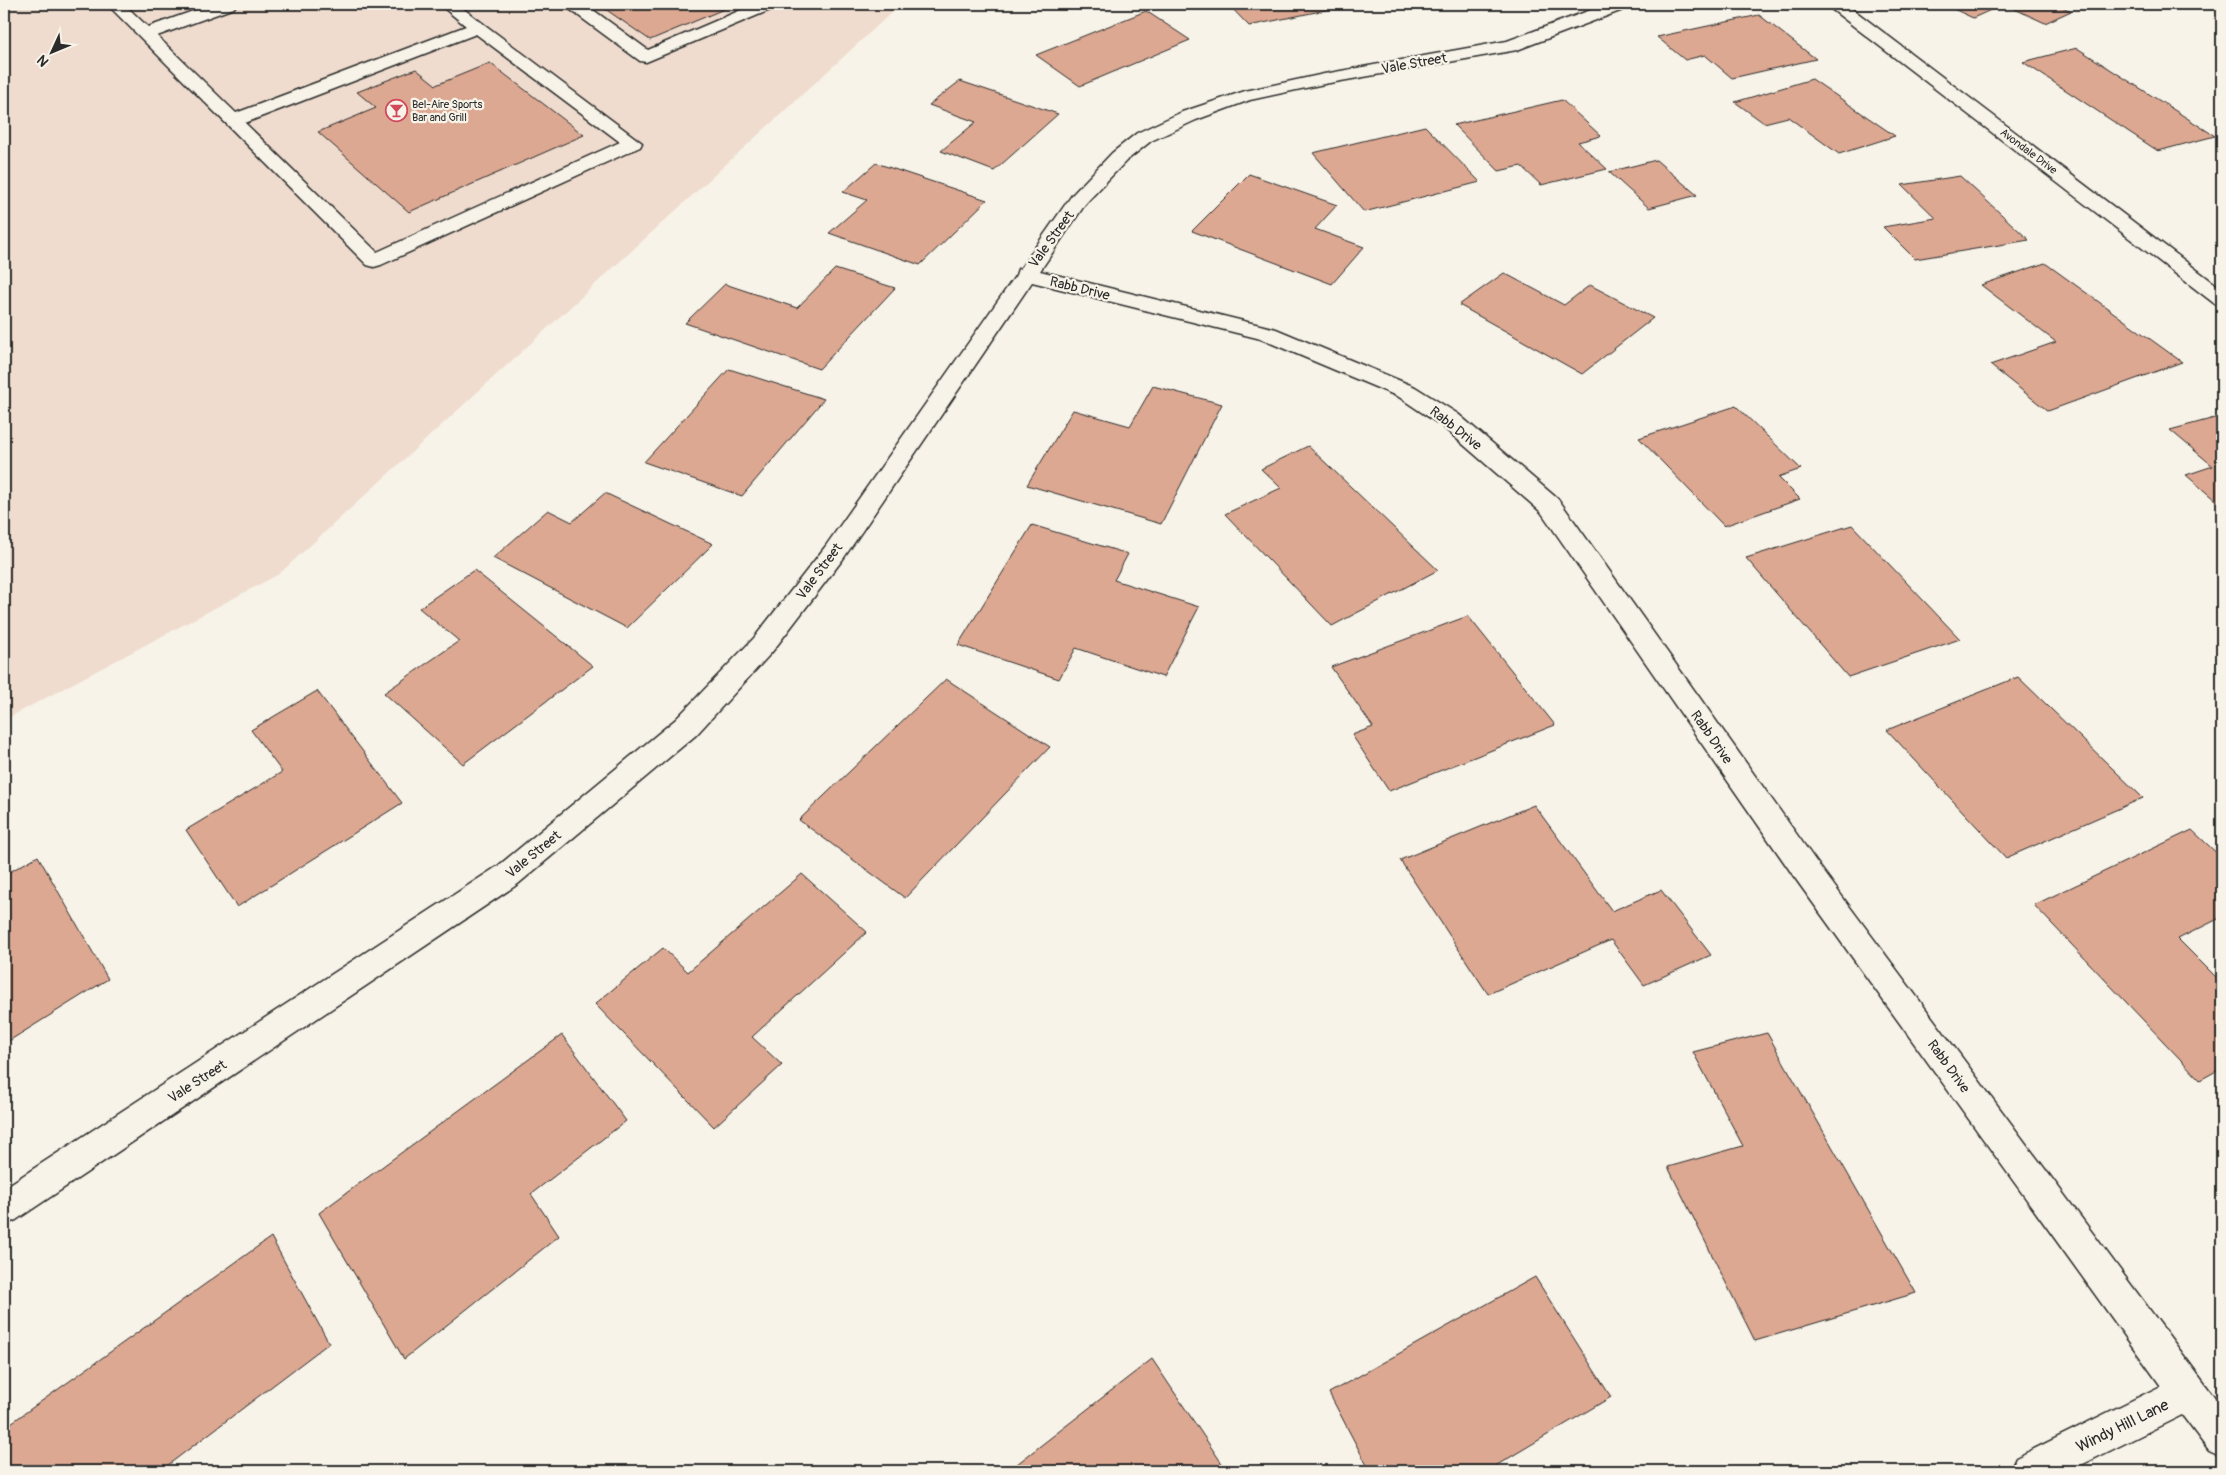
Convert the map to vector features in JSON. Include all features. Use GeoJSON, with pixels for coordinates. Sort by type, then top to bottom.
{"type":"FeatureCollection","features":[{"type":"Feature","properties":{"kind":"street"},"geometry":{"type":"LineString","coordinates":[[115,4],[374,262],[633,143],[447,4]]}},
{"type":"Feature","properties":{"kind":"street"},"geometry":{"type":"LineString","coordinates":[[145,34],[228,4]]}},
{"type":"Feature","properties":{"kind":"street"},"geometry":{"type":"LineString","coordinates":[[574,4],[646,58],[769,4]]}},
{"type":"Feature","properties":{"kind":"street","name":"Vale Street"},"geometry":{"type":"LineString","coordinates":[[4,1208],[508,875],[686,727],[763,645],[834,553],[1079,199],[1119,157],[1144,137],[1189,116],[1245,96],[1324,79],[1511,46],[1622,4]]}},
{"type":"Feature","properties":{"kind":"street","name":"Avondale Drive"},"geometry":{"type":"LineString","coordinates":[[1836,4],[2222,299]]}},
{"type":"Feature","properties":{"kind":"street"},"geometry":{"type":"LineString","coordinates":[[233,121],[479,27]]}},
{"type":"Feature","properties":{"kind":"street","name":"Rabb Drive"},"geometry":{"type":"LineString","coordinates":[[1026,274],[1268,334],[1407,392],[1450,420],[1550,506],[1805,869],[2222,1438]]}},
{"type":"Feature","properties":{"kind":"street","name":"Windy Hill Lane"},"geometry":{"type":"LineString","coordinates":[[2029,1471],[2188,1392]]}},
{"type":"Feature","properties":{"kind":"shaded area"},"geometry":{"type":"Polygon","coordinates":[[[4,4],[901,4],[279,574],[4,720],[4,4]]]}},
{"type":"Feature","properties":{"kind":"building"},"geometry":{"type":"Polygon","coordinates":[[[598,4],[736,4],[650,40],[598,4]]]}},
{"type":"Feature","properties":{"kind":"building"},"geometry":{"type":"Polygon","coordinates":[[[1228,4],[1331,4],[1335,8],[1249,26],[1228,4]]]}},
{"type":"Feature","properties":{"kind":"building"},"geometry":{"type":"Polygon","coordinates":[[[1943,4],[2004,4],[1973,18],[1943,4]]]}},
{"type":"Feature","properties":{"kind":"building"},"geometry":{"type":"Polygon","coordinates":[[[2004,4],[2056,4],[2071,11],[2045,23],[2004,4]]]}},
{"type":"Feature","properties":{"kind":"building"},"geometry":{"type":"Polygon","coordinates":[[[1146,11],[1190,40],[1080,86],[1036,55],[1146,11]]]}},
{"type":"Feature","properties":{"kind":"building"},"geometry":{"type":"Polygon","coordinates":[[[1759,15],[1816,59],[1732,78],[1705,55],[1685,60],[1657,37],[1759,15]]]}},
{"type":"Feature","properties":{"kind":"building"},"geometry":{"type":"Polygon","coordinates":[[[2077,48],[2215,136],[2158,151],[2023,62],[2077,48]]]}},
{"type":"Feature","properties":{"kind":"building"},"geometry":{"type":"Polygon","coordinates":[[[490,63],[584,135],[409,212],[318,132],[376,108],[357,92],[416,69],[436,85],[490,63]]]}},
{"type":"Feature","properties":{"kind":"building"},"geometry":{"type":"Polygon","coordinates":[[[1812,79],[1895,136],[1839,154],[1788,117],[1764,123],[1735,102],[1812,79]]]}},
{"type":"Feature","properties":{"kind":"building"},"geometry":{"type":"Polygon","coordinates":[[[960,81],[1058,114],[994,171],[941,151],[976,122],[929,105],[960,81]]]}},
{"type":"Feature","properties":{"kind":"building"},"geometry":{"type":"Polygon","coordinates":[[[1562,100],[1601,136],[1578,142],[1607,169],[1541,185],[1521,166],[1499,171],[1454,125],[1562,100]]]}},
{"type":"Feature","properties":{"kind":"building"},"geometry":{"type":"Polygon","coordinates":[[[1425,126],[1480,182],[1364,212],[1313,153],[1425,126]]]}},
{"type":"Feature","properties":{"kind":"building"},"geometry":{"type":"Polygon","coordinates":[[[1656,160],[1697,195],[1649,208],[1609,172],[1656,160]]]}},
{"type":"Feature","properties":{"kind":"building"},"geometry":{"type":"Polygon","coordinates":[[[876,163],[987,200],[920,265],[829,233],[867,200],[843,192],[876,163]]]}},
{"type":"Feature","properties":{"kind":"building"},"geometry":{"type":"Polygon","coordinates":[[[1249,174],[1337,205],[1315,229],[1364,247],[1332,284],[1192,231],[1249,174]]]}},
{"type":"Feature","properties":{"kind":"building"},"geometry":{"type":"Polygon","coordinates":[[[1960,176],[2029,240],[1915,259],[1883,227],[1936,218],[1902,185],[1960,176]]]}},
{"type":"Feature","properties":{"kind":"building"},"geometry":{"type":"Polygon","coordinates":[[[2045,263],[2182,362],[2048,411],[1990,365],[2056,342],[1981,285],[2045,263]]]}},
{"type":"Feature","properties":{"kind":"building"},"geometry":{"type":"Polygon","coordinates":[[[835,269],[895,288],[819,369],[685,323],[725,284],[797,308],[835,269]]]}},
{"type":"Feature","properties":{"kind":"building"},"geometry":{"type":"Polygon","coordinates":[[[1504,273],[1564,305],[1590,285],[1653,318],[1582,374],[1459,305],[1504,273]]]}},
{"type":"Feature","properties":{"kind":"building"},"geometry":{"type":"Polygon","coordinates":[[[729,369],[824,399],[742,496],[644,462],[729,369]]]}},
{"type":"Feature","properties":{"kind":"building"},"geometry":{"type":"Polygon","coordinates":[[[1153,386],[1222,404],[1161,524],[1027,485],[1073,410],[1130,426],[1153,386]]]}},
{"type":"Feature","properties":{"kind":"building"},"geometry":{"type":"Polygon","coordinates":[[[1736,406],[1801,469],[1778,477],[1800,499],[1724,526],[1639,438],[1736,406]]]}},
{"type":"Feature","properties":{"kind":"building"},"geometry":{"type":"Polygon","coordinates":[[[2222,416],[2222,506],[2186,475],[2213,466],[2170,430],[2222,416]]]}},
{"type":"Feature","properties":{"kind":"building"},"geometry":{"type":"Polygon","coordinates":[[[1308,446],[1438,570],[1332,626],[1225,514],[1281,488],[1261,469],[1308,446]]]}},
{"type":"Feature","properties":{"kind":"building"},"geometry":{"type":"Polygon","coordinates":[[[605,493],[713,544],[627,628],[493,558],[548,510],[572,522],[605,493]]]}},
{"type":"Feature","properties":{"kind":"building"},"geometry":{"type":"Polygon","coordinates":[[[1032,525],[1128,554],[1114,580],[1199,607],[1163,677],[1076,648],[1059,679],[958,645],[1032,525]]]}},
{"type":"Feature","properties":{"kind":"building"},"geometry":{"type":"Polygon","coordinates":[[[1852,525],[1960,639],[1848,677],[1746,558],[1852,525]]]}},
{"type":"Feature","properties":{"kind":"building"},"geometry":{"type":"Polygon","coordinates":[[[474,570],[593,666],[463,764],[384,693],[459,641],[419,608],[474,570]]]}},
{"type":"Feature","properties":{"kind":"building"},"geometry":{"type":"Polygon","coordinates":[[[1468,616],[1555,725],[1389,791],[1352,735],[1373,727],[1331,667],[1468,616]]]}},
{"type":"Feature","properties":{"kind":"building"},"geometry":{"type":"Polygon","coordinates":[[[2018,677],[2143,798],[2006,858],[1887,730],[2018,677]]]}},
{"type":"Feature","properties":{"kind":"building"},"geometry":{"type":"Polygon","coordinates":[[[946,679],[1050,747],[905,898],[799,820],[946,679]]]}},
{"type":"Feature","properties":{"kind":"building"},"geometry":{"type":"Polygon","coordinates":[[[317,691],[402,803],[237,907],[186,830],[282,772],[251,730],[317,691]]]}},
{"type":"Feature","properties":{"kind":"building"},"geometry":{"type":"Polygon","coordinates":[[[1534,805],[1612,911],[1661,890],[1711,955],[1644,985],[1611,940],[1488,994],[1400,860],[1534,805]]]}},
{"type":"Feature","properties":{"kind":"building"},"geometry":{"type":"Polygon","coordinates":[[[2192,830],[2222,858],[2222,917],[2178,939],[2222,983],[2222,1068],[2200,1080],[2034,905],[2192,830]]]}},
{"type":"Feature","properties":{"kind":"building"},"geometry":{"type":"Polygon","coordinates":[[[38,856],[108,979],[4,1044],[4,875],[38,856]]]}},
{"type":"Feature","properties":{"kind":"building"},"geometry":{"type":"Polygon","coordinates":[[[802,874],[867,932],[752,1037],[782,1065],[714,1127],[595,1004],[663,948],[688,972],[802,874]]]}},
{"type":"Feature","properties":{"kind":"building"},"geometry":{"type":"Polygon","coordinates":[[[1767,1033],[1916,1293],[1755,1341],[1668,1167],[1743,1146],[1693,1052],[1767,1033]]]}},
{"type":"Feature","properties":{"kind":"building"},"geometry":{"type":"Polygon","coordinates":[[[562,1035],[626,1121],[531,1194],[559,1236],[404,1359],[319,1213],[562,1035]]]}},
{"type":"Feature","properties":{"kind":"building"},"geometry":{"type":"Polygon","coordinates":[[[271,1237],[329,1343],[160,1471],[4,1471],[4,1428],[271,1237]]]}},
{"type":"Feature","properties":{"kind":"building"},"geometry":{"type":"Polygon","coordinates":[[[1535,1277],[1611,1397],[1487,1471],[1370,1471],[1329,1393],[1535,1277]]]}},
{"type":"Feature","properties":{"kind":"building"},"geometry":{"type":"Polygon","coordinates":[[[1152,1359],[1227,1471],[1008,1471],[1152,1359]]]}},
{"type":"Feature","properties":{"kind":"place","name":"Bel-Aire Sports Bar and Grill"},"geometry":{"type":"Point","coordinates":[396,110]}}]}
